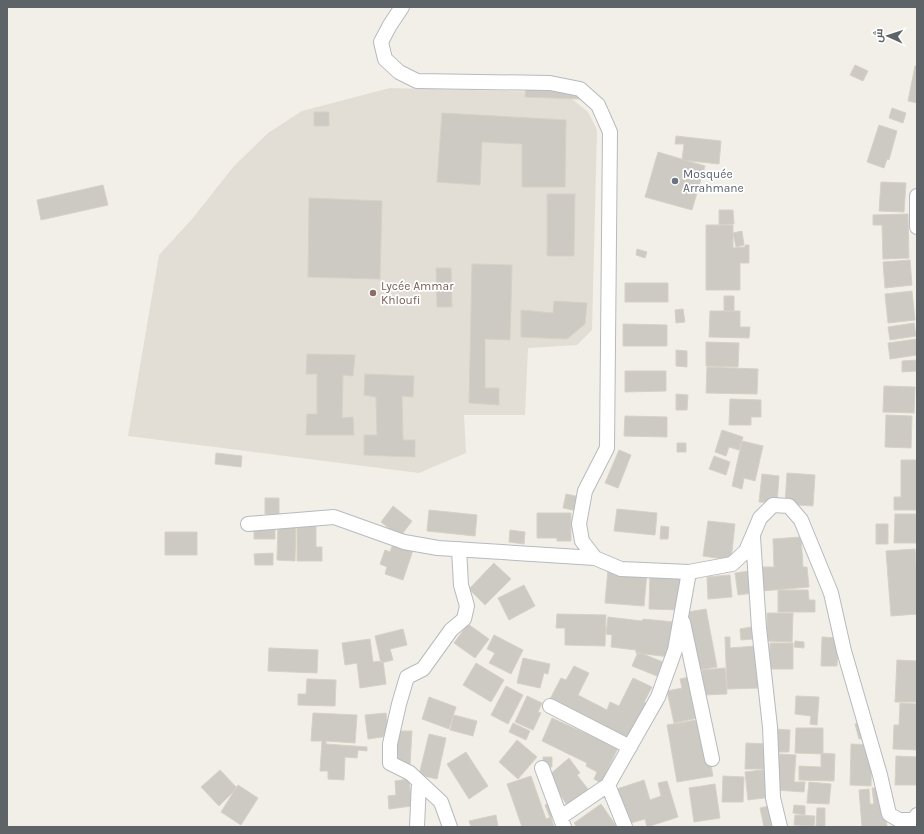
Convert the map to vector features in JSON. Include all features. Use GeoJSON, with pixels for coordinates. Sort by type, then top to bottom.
{"type":"FeatureCollection","features":[{"type":"Feature","properties":{"kind":"street"},"geometry":{"type":"LineString","coordinates":[[402,7],[381,42],[385,59],[399,72],[417,81],[550,83],[580,89],[598,105],[610,132],[607,448],[585,491],[579,524],[582,541],[595,558]]}},
{"type":"Feature","properties":{"kind":"street"},"geometry":{"type":"LineString","coordinates":[[917,196],[917,227]]}},
{"type":"Feature","properties":{"kind":"street"},"geometry":{"type":"LineString","coordinates":[[248,524],[334,517],[404,542],[438,548],[595,558],[621,569],[689,572],[732,564],[746,551],[760,518],[773,505],[789,506],[801,520],[831,593],[844,651],[890,814],[899,820],[914,820],[917,815]]}},
{"type":"Feature","properties":{"kind":"street"},"geometry":{"type":"LineString","coordinates":[[753,534],[759,628],[770,727],[773,798],[780,827]]}},
{"type":"Feature","properties":{"kind":"street"},"geometry":{"type":"LineString","coordinates":[[450,827],[441,802],[410,773],[390,763],[390,744],[407,677],[423,669],[451,630],[464,619],[467,606],[461,585],[459,549]]}},
{"type":"Feature","properties":{"kind":"street"},"geometry":{"type":"LineString","coordinates":[[542,768],[563,822],[608,784],[658,697],[675,650],[689,572]]}},
{"type":"Feature","properties":{"kind":"street"},"geometry":{"type":"LineString","coordinates":[[681,614],[712,759]]}},
{"type":"Feature","properties":{"kind":"street"},"geometry":{"type":"LineString","coordinates":[[550,706],[630,747]]}},
{"type":"Feature","properties":{"kind":"street"},"geometry":{"type":"LineString","coordinates":[[417,827],[420,782]]}},
{"type":"Feature","properties":{"kind":"street"},"geometry":{"type":"LineString","coordinates":[[608,784],[625,827]]}},
{"type":"Feature","properties":{"kind":"shaded area","name":"Lycée Ammar Khloufi"},"geometry":{"type":"Polygon","coordinates":[[[390,88],[551,92],[572,99],[588,112],[597,130],[592,330],[577,345],[528,348],[525,415],[464,415],[466,453],[419,473],[128,436],[159,255],[192,219],[234,166],[268,133],[302,111],[390,88]]]}},
{"type":"Feature","properties":{"kind":"building"},"geometry":{"type":"Polygon","coordinates":[[[855,65],[868,71],[863,81],[850,75],[855,65]]]}},
{"type":"Feature","properties":{"kind":"building"},"geometry":{"type":"Polygon","coordinates":[[[915,66],[917,66],[917,103],[908,101],[915,66]]]}},
{"type":"Feature","properties":{"kind":"building"},"geometry":{"type":"Polygon","coordinates":[[[526,84],[580,85],[580,99],[525,97],[526,84]]]}},
{"type":"Feature","properties":{"kind":"building"},"geometry":{"type":"Polygon","coordinates":[[[892,108],[906,113],[903,123],[889,118],[892,108]]]}},
{"type":"Feature","properties":{"kind":"building"},"geometry":{"type":"Polygon","coordinates":[[[314,112],[329,112],[329,126],[314,126],[314,112]]]}},
{"type":"Feature","properties":{"kind":"building"},"geometry":{"type":"Polygon","coordinates":[[[442,113],[566,120],[565,187],[522,187],[522,144],[482,142],[480,185],[437,182],[442,113]]]}},
{"type":"Feature","properties":{"kind":"building"},"geometry":{"type":"Polygon","coordinates":[[[879,125],[897,131],[889,160],[887,159],[884,168],[867,162],[879,125]]]}},
{"type":"Feature","properties":{"kind":"building"},"geometry":{"type":"Polygon","coordinates":[[[676,136],[721,141],[719,164],[682,160],[684,144],[675,144],[676,136]]]}},
{"type":"Feature","properties":{"kind":"building","name":"Mosquée Arrahmane"},"geometry":{"type":"Polygon","coordinates":[[[658,152],[705,166],[692,210],[645,197],[658,152]]]}},
{"type":"Feature","properties":{"kind":"building"},"geometry":{"type":"Polygon","coordinates":[[[881,182],[906,183],[904,212],[879,211],[881,182]]]}},
{"type":"Feature","properties":{"kind":"building"},"geometry":{"type":"Polygon","coordinates":[[[103,185],[108,205],[41,220],[37,200],[103,185]]]}},
{"type":"Feature","properties":{"kind":"building"},"geometry":{"type":"Polygon","coordinates":[[[547,194],[575,194],[574,256],[547,256],[547,194]]]}},
{"type":"Feature","properties":{"kind":"building"},"geometry":{"type":"Polygon","coordinates":[[[309,198],[382,201],[380,279],[308,277],[309,198]]]}},
{"type":"Feature","properties":{"kind":"building"},"geometry":{"type":"Polygon","coordinates":[[[719,210],[733,210],[734,224],[719,225],[719,210]]]}},
{"type":"Feature","properties":{"kind":"building"},"geometry":{"type":"Polygon","coordinates":[[[908,214],[909,258],[883,259],[882,225],[873,225],[873,215],[908,214]]]}},
{"type":"Feature","properties":{"kind":"building"},"geometry":{"type":"Polygon","coordinates":[[[706,225],[733,225],[733,248],[745,247],[745,245],[749,245],[749,263],[740,263],[740,290],[706,290],[706,225]]]}},
{"type":"Feature","properties":{"kind":"building"},"geometry":{"type":"Polygon","coordinates":[[[742,231],[744,245],[736,247],[733,233],[742,231]]]}},
{"type":"Feature","properties":{"kind":"building"},"geometry":{"type":"Polygon","coordinates":[[[637,249],[647,252],[645,258],[636,255],[637,249]]]}},
{"type":"Feature","properties":{"kind":"building"},"geometry":{"type":"Polygon","coordinates":[[[910,260],[912,285],[885,288],[883,262],[910,260]]]}},
{"type":"Feature","properties":{"kind":"building"},"geometry":{"type":"Polygon","coordinates":[[[472,264],[512,265],[510,340],[485,339],[485,388],[499,388],[499,405],[469,403],[472,264]]]}},
{"type":"Feature","properties":{"kind":"building"},"geometry":{"type":"Polygon","coordinates":[[[436,268],[451,268],[452,307],[437,307],[436,268]]]}},
{"type":"Feature","properties":{"kind":"building"},"geometry":{"type":"Polygon","coordinates":[[[625,283],[668,283],[668,302],[625,302],[625,283]]]}},
{"type":"Feature","properties":{"kind":"building"},"geometry":{"type":"Polygon","coordinates":[[[912,291],[915,320],[888,323],[885,294],[912,291]]]}},
{"type":"Feature","properties":{"kind":"building"},"geometry":{"type":"Polygon","coordinates":[[[724,296],[734,296],[734,311],[724,311],[724,296]]]}},
{"type":"Feature","properties":{"kind":"building"},"geometry":{"type":"Polygon","coordinates":[[[554,301],[587,303],[585,324],[567,339],[521,337],[521,310],[553,313],[554,301]]]}},
{"type":"Feature","properties":{"kind":"building"},"geometry":{"type":"Polygon","coordinates":[[[683,309],[685,322],[676,323],[675,310],[683,309]]]}},
{"type":"Feature","properties":{"kind":"building"},"geometry":{"type":"Polygon","coordinates":[[[710,311],[740,311],[740,327],[750,327],[749,338],[709,337],[710,311]]]}},
{"type":"Feature","properties":{"kind":"building"},"geometry":{"type":"Polygon","coordinates":[[[914,323],[916,336],[890,340],[888,327],[914,323]]]}},
{"type":"Feature","properties":{"kind":"building"},"geometry":{"type":"Polygon","coordinates":[[[623,324],[667,325],[667,346],[623,346],[623,324]]]}},
{"type":"Feature","properties":{"kind":"building"},"geometry":{"type":"Polygon","coordinates":[[[917,339],[917,355],[890,359],[888,343],[917,339]]]}},
{"type":"Feature","properties":{"kind":"building"},"geometry":{"type":"Polygon","coordinates":[[[706,342],[739,343],[738,367],[706,366],[706,342]]]}},
{"type":"Feature","properties":{"kind":"building"},"geometry":{"type":"Polygon","coordinates":[[[676,350],[687,351],[687,367],[676,366],[676,350]]]}},
{"type":"Feature","properties":{"kind":"building"},"geometry":{"type":"Polygon","coordinates":[[[307,354],[355,355],[353,376],[343,375],[342,418],[353,417],[354,435],[306,435],[307,414],[317,414],[317,374],[306,374],[307,354]]]}},
{"type":"Feature","properties":{"kind":"building"},"geometry":{"type":"Polygon","coordinates":[[[917,360],[917,371],[902,372],[902,361],[917,360]]]}},
{"type":"Feature","properties":{"kind":"building"},"geometry":{"type":"Polygon","coordinates":[[[707,367],[758,369],[757,394],[706,393],[707,367]]]}},
{"type":"Feature","properties":{"kind":"building"},"geometry":{"type":"Polygon","coordinates":[[[625,371],[666,371],[666,391],[625,392],[625,371]]]}},
{"type":"Feature","properties":{"kind":"building"},"geometry":{"type":"Polygon","coordinates":[[[365,374],[414,376],[413,397],[402,396],[403,440],[415,440],[415,457],[364,455],[364,435],[377,435],[376,397],[364,395],[365,374]]]}},
{"type":"Feature","properties":{"kind":"building"},"geometry":{"type":"Polygon","coordinates":[[[884,386],[915,387],[914,413],[883,412],[884,386]]]}},
{"type":"Feature","properties":{"kind":"building"},"geometry":{"type":"Polygon","coordinates":[[[676,394],[688,395],[687,410],[676,410],[676,394]]]}},
{"type":"Feature","properties":{"kind":"building"},"geometry":{"type":"Polygon","coordinates":[[[730,399],[761,400],[761,417],[751,417],[751,425],[729,425],[730,399]]]}},
{"type":"Feature","properties":{"kind":"building"},"geometry":{"type":"Polygon","coordinates":[[[886,415],[912,416],[911,448],[885,447],[886,415]]]}},
{"type":"Feature","properties":{"kind":"building"},"geometry":{"type":"Polygon","coordinates":[[[625,416],[667,417],[667,437],[624,436],[625,416]]]}},
{"type":"Feature","properties":{"kind":"building"},"geometry":{"type":"Polygon","coordinates":[[[722,430],[743,437],[739,450],[729,447],[726,456],[715,452],[722,430]]]}},
{"type":"Feature","properties":{"kind":"building"},"geometry":{"type":"Polygon","coordinates":[[[742,441],[763,446],[755,481],[744,478],[742,489],[732,486],[742,441]]]}},
{"type":"Feature","properties":{"kind":"building"},"geometry":{"type":"Polygon","coordinates":[[[677,443],[686,443],[686,452],[677,452],[677,443]]]}},
{"type":"Feature","properties":{"kind":"building"},"geometry":{"type":"Polygon","coordinates":[[[619,450],[631,455],[618,488],[605,483],[619,450]]]}},
{"type":"Feature","properties":{"kind":"building"},"geometry":{"type":"Polygon","coordinates":[[[216,453],[242,456],[241,467],[215,464],[216,453]]]}},
{"type":"Feature","properties":{"kind":"building"},"geometry":{"type":"Polygon","coordinates":[[[714,456],[730,462],[726,475],[709,469],[714,456]]]}},
{"type":"Feature","properties":{"kind":"building"},"geometry":{"type":"Polygon","coordinates":[[[901,460],[917,460],[917,510],[894,510],[894,497],[901,497],[901,460]]]}},
{"type":"Feature","properties":{"kind":"building"},"geometry":{"type":"Polygon","coordinates":[[[787,473],[815,475],[813,506],[785,504],[787,473]]]}},
{"type":"Feature","properties":{"kind":"building"},"geometry":{"type":"Polygon","coordinates":[[[762,474],[779,476],[777,503],[759,502],[762,474]]]}},
{"type":"Feature","properties":{"kind":"building"},"geometry":{"type":"Polygon","coordinates":[[[566,494],[580,497],[577,511],[563,508],[566,494]]]}},
{"type":"Feature","properties":{"kind":"building"},"geometry":{"type":"Polygon","coordinates":[[[265,498],[279,498],[279,514],[265,514],[265,498]]]}},
{"type":"Feature","properties":{"kind":"building"},"geometry":{"type":"Polygon","coordinates":[[[393,506],[412,521],[400,537],[381,522],[393,506]]]}},
{"type":"Feature","properties":{"kind":"building"},"geometry":{"type":"Polygon","coordinates":[[[617,509],[657,513],[655,535],[614,531],[617,509]]]}},
{"type":"Feature","properties":{"kind":"building"},"geometry":{"type":"Polygon","coordinates":[[[429,510],[477,515],[475,536],[427,531],[429,510]]]}},
{"type":"Feature","properties":{"kind":"building"},"geometry":{"type":"Polygon","coordinates":[[[537,513],[571,513],[571,541],[557,541],[557,538],[537,538],[537,513]]]}},
{"type":"Feature","properties":{"kind":"building"},"geometry":{"type":"Polygon","coordinates":[[[895,514],[917,514],[917,543],[894,543],[895,514]]]}},
{"type":"Feature","properties":{"kind":"building"},"geometry":{"type":"Polygon","coordinates":[[[708,521],[735,524],[731,560],[703,556],[708,521]]]}},
{"type":"Feature","properties":{"kind":"building"},"geometry":{"type":"Polygon","coordinates":[[[278,523],[296,524],[295,561],[277,560],[278,523]]]}},
{"type":"Feature","properties":{"kind":"building"},"geometry":{"type":"Polygon","coordinates":[[[876,524],[888,524],[888,544],[876,544],[876,524]]]}},
{"type":"Feature","properties":{"kind":"building"},"geometry":{"type":"Polygon","coordinates":[[[254,525],[275,525],[275,539],[254,539],[254,525]]]}},
{"type":"Feature","properties":{"kind":"building"},"geometry":{"type":"Polygon","coordinates":[[[297,525],[316,526],[316,547],[322,547],[322,561],[297,561],[297,525]]]}},
{"type":"Feature","properties":{"kind":"building"},"geometry":{"type":"Polygon","coordinates":[[[661,526],[669,527],[668,539],[660,539],[661,526]]]}},
{"type":"Feature","properties":{"kind":"building"},"geometry":{"type":"Polygon","coordinates":[[[510,530],[525,532],[524,544],[509,542],[510,530]]]}},
{"type":"Feature","properties":{"kind":"building"},"geometry":{"type":"Polygon","coordinates":[[[165,532],[197,532],[197,555],[165,555],[165,532]]]}},
{"type":"Feature","properties":{"kind":"building"},"geometry":{"type":"Polygon","coordinates":[[[801,537],[803,567],[807,567],[809,587],[762,591],[760,567],[774,567],[773,539],[801,537]]]}},
{"type":"Feature","properties":{"kind":"building"},"geometry":{"type":"Polygon","coordinates":[[[394,541],[414,547],[403,580],[385,574],[387,567],[380,564],[385,550],[390,552],[394,541]]]}},
{"type":"Feature","properties":{"kind":"building"},"geometry":{"type":"Polygon","coordinates":[[[915,549],[917,614],[891,616],[886,551],[915,549]]]}},
{"type":"Feature","properties":{"kind":"building"},"geometry":{"type":"Polygon","coordinates":[[[273,553],[273,565],[255,565],[254,554],[273,553]]]}},
{"type":"Feature","properties":{"kind":"building"},"geometry":{"type":"Polygon","coordinates":[[[494,563],[511,579],[485,605],[469,589],[494,563]]]}},
{"type":"Feature","properties":{"kind":"building"},"geometry":{"type":"Polygon","coordinates":[[[608,569],[647,572],[644,606],[605,603],[608,569]]]}},
{"type":"Feature","properties":{"kind":"building"},"geometry":{"type":"Polygon","coordinates":[[[749,571],[753,593],[738,595],[735,573],[749,571]]]}},
{"type":"Feature","properties":{"kind":"building"},"geometry":{"type":"Polygon","coordinates":[[[650,573],[681,574],[680,610],[649,609],[650,573]]]}},
{"type":"Feature","properties":{"kind":"building"},"geometry":{"type":"Polygon","coordinates":[[[730,575],[732,597],[708,599],[707,577],[730,575]]]}},
{"type":"Feature","properties":{"kind":"building"},"geometry":{"type":"Polygon","coordinates":[[[524,585],[535,606],[509,620],[498,598],[524,585]]]}},
{"type":"Feature","properties":{"kind":"building"},"geometry":{"type":"Polygon","coordinates":[[[778,590],[808,590],[809,600],[815,600],[815,612],[778,612],[778,590]]]}},
{"type":"Feature","properties":{"kind":"building"},"geometry":{"type":"Polygon","coordinates":[[[706,609],[717,667],[699,670],[688,612],[706,609]]]}},
{"type":"Feature","properties":{"kind":"building"},"geometry":{"type":"Polygon","coordinates":[[[767,613],[793,613],[792,642],[767,641],[767,613]]]}},
{"type":"Feature","properties":{"kind":"building"},"geometry":{"type":"Polygon","coordinates":[[[557,614],[606,615],[605,646],[565,645],[565,628],[556,628],[557,614]]]}},
{"type":"Feature","properties":{"kind":"building"},"geometry":{"type":"Polygon","coordinates":[[[608,617],[642,621],[643,619],[674,622],[670,657],[636,653],[636,650],[611,647],[612,635],[606,634],[608,617]]]}},
{"type":"Feature","properties":{"kind":"building"},"geometry":{"type":"Polygon","coordinates":[[[468,624],[489,639],[475,658],[454,643],[468,624]]]}},
{"type":"Feature","properties":{"kind":"building"},"geometry":{"type":"Polygon","coordinates":[[[751,627],[753,639],[741,640],[740,629],[751,627]]]}},
{"type":"Feature","properties":{"kind":"building"},"geometry":{"type":"Polygon","coordinates":[[[403,629],[407,645],[390,649],[393,660],[381,663],[375,636],[403,629]]]}},
{"type":"Feature","properties":{"kind":"building"},"geometry":{"type":"Polygon","coordinates":[[[494,635],[523,650],[511,674],[489,663],[495,653],[487,649],[494,635]]]}},
{"type":"Feature","properties":{"kind":"building"},"geometry":{"type":"Polygon","coordinates":[[[725,637],[730,637],[730,648],[756,646],[758,688],[727,689],[725,637]]]}},
{"type":"Feature","properties":{"kind":"building"},"geometry":{"type":"Polygon","coordinates":[[[822,637],[838,638],[837,666],[821,666],[822,637]]]}},
{"type":"Feature","properties":{"kind":"building"},"geometry":{"type":"Polygon","coordinates":[[[370,639],[373,662],[383,661],[386,684],[360,688],[357,663],[345,665],[342,643],[370,639]]]}},
{"type":"Feature","properties":{"kind":"building"},"geometry":{"type":"Polygon","coordinates":[[[795,641],[804,642],[804,648],[794,647],[795,641]]]}},
{"type":"Feature","properties":{"kind":"building"},"geometry":{"type":"Polygon","coordinates":[[[770,643],[793,643],[793,669],[769,669],[770,643]]]}},
{"type":"Feature","properties":{"kind":"building"},"geometry":{"type":"Polygon","coordinates":[[[269,648],[318,650],[317,673],[268,671],[269,648]]]}},
{"type":"Feature","properties":{"kind":"building"},"geometry":{"type":"Polygon","coordinates":[[[638,652],[663,662],[657,676],[632,666],[638,652]]]}},
{"type":"Feature","properties":{"kind":"building"},"geometry":{"type":"Polygon","coordinates":[[[523,658],[550,664],[548,674],[544,673],[540,688],[517,683],[523,658]]]}},
{"type":"Feature","properties":{"kind":"building"},"geometry":{"type":"Polygon","coordinates":[[[897,660],[917,661],[917,702],[895,702],[897,660]]]}},
{"type":"Feature","properties":{"kind":"building"},"geometry":{"type":"Polygon","coordinates":[[[476,663],[504,680],[491,702],[463,685],[476,663]]]}},
{"type":"Feature","properties":{"kind":"building"},"geometry":{"type":"Polygon","coordinates":[[[574,666],[589,673],[578,695],[607,710],[610,702],[619,706],[633,678],[652,687],[644,702],[647,703],[627,741],[549,701],[561,678],[566,680],[574,666]]]}},
{"type":"Feature","properties":{"kind":"building"},"geometry":{"type":"Polygon","coordinates":[[[725,668],[727,694],[704,695],[702,670],[725,668]]]}},
{"type":"Feature","properties":{"kind":"building"},"geometry":{"type":"Polygon","coordinates":[[[689,677],[698,718],[674,723],[667,691],[682,688],[680,679],[689,677]]]}},
{"type":"Feature","properties":{"kind":"building"},"geometry":{"type":"Polygon","coordinates":[[[307,679],[336,680],[335,706],[298,705],[298,694],[306,694],[307,679]]]}},
{"type":"Feature","properties":{"kind":"building"},"geometry":{"type":"Polygon","coordinates":[[[506,686],[523,695],[508,724],[491,715],[506,686]]]}},
{"type":"Feature","properties":{"kind":"building"},"geometry":{"type":"Polygon","coordinates":[[[527,696],[542,703],[538,712],[541,713],[533,730],[515,722],[527,696]]]}},
{"type":"Feature","properties":{"kind":"building"},"geometry":{"type":"Polygon","coordinates":[[[796,696],[819,697],[817,725],[810,724],[811,716],[795,714],[796,696]]]}},
{"type":"Feature","properties":{"kind":"building"},"geometry":{"type":"Polygon","coordinates":[[[429,697],[456,707],[449,729],[422,719],[429,697]]]}},
{"type":"Feature","properties":{"kind":"building"},"geometry":{"type":"Polygon","coordinates":[[[900,703],[917,704],[917,750],[893,749],[894,725],[899,725],[900,703]]]}},
{"type":"Feature","properties":{"kind":"building"},"geometry":{"type":"Polygon","coordinates":[[[313,713],[357,715],[355,743],[326,741],[326,744],[367,747],[367,751],[358,750],[357,758],[345,757],[344,780],[328,779],[328,771],[320,771],[322,741],[311,741],[313,713]]]}},
{"type":"Feature","properties":{"kind":"building"},"geometry":{"type":"Polygon","coordinates":[[[386,713],[389,736],[368,739],[365,715],[386,713]]]}},
{"type":"Feature","properties":{"kind":"building"},"geometry":{"type":"Polygon","coordinates":[[[454,715],[477,721],[473,736],[450,730],[454,715]]]}},
{"type":"Feature","properties":{"kind":"building"},"geometry":{"type":"Polygon","coordinates":[[[552,718],[618,748],[601,783],[594,779],[597,772],[586,766],[587,763],[542,741],[552,718]]]}},
{"type":"Feature","properties":{"kind":"building"},"geometry":{"type":"Polygon","coordinates":[[[702,719],[713,776],[677,782],[667,725],[702,719]]]}},
{"type":"Feature","properties":{"kind":"building"},"geometry":{"type":"Polygon","coordinates":[[[863,722],[867,737],[859,739],[855,724],[863,722]]]}},
{"type":"Feature","properties":{"kind":"building"},"geometry":{"type":"Polygon","coordinates":[[[513,723],[530,731],[526,740],[509,732],[513,723]]]}},
{"type":"Feature","properties":{"kind":"building"},"geometry":{"type":"Polygon","coordinates":[[[796,728],[823,728],[823,754],[795,753],[796,728]]]}},
{"type":"Feature","properties":{"kind":"building"},"geometry":{"type":"Polygon","coordinates":[[[776,729],[790,730],[789,752],[776,752],[776,729]]]}},
{"type":"Feature","properties":{"kind":"building"},"geometry":{"type":"Polygon","coordinates":[[[397,731],[412,731],[410,765],[396,765],[397,731]]]}},
{"type":"Feature","properties":{"kind":"building"},"geometry":{"type":"Polygon","coordinates":[[[429,734],[446,738],[437,779],[419,775],[429,734]]]}},
{"type":"Feature","properties":{"kind":"building"},"geometry":{"type":"Polygon","coordinates":[[[517,740],[537,757],[518,779],[499,762],[517,740]]]}},
{"type":"Feature","properties":{"kind":"building"},"geometry":{"type":"Polygon","coordinates":[[[746,743],[768,744],[768,769],[745,769],[746,743]]]}},
{"type":"Feature","properties":{"kind":"building"},"geometry":{"type":"Polygon","coordinates":[[[851,744],[872,745],[871,786],[850,785],[851,744]]]}},
{"type":"Feature","properties":{"kind":"building"},"geometry":{"type":"Polygon","coordinates":[[[466,752],[488,786],[469,799],[447,764],[466,752]]]}},
{"type":"Feature","properties":{"kind":"building"},"geometry":{"type":"Polygon","coordinates":[[[821,753],[835,754],[834,781],[799,780],[799,766],[821,767],[821,753]]]}},
{"type":"Feature","properties":{"kind":"building"},"geometry":{"type":"Polygon","coordinates":[[[779,754],[796,755],[794,782],[805,782],[804,792],[776,790],[779,754]]]}},
{"type":"Feature","properties":{"kind":"building"},"geometry":{"type":"Polygon","coordinates":[[[896,756],[917,757],[917,785],[895,785],[896,756]]]}},
{"type":"Feature","properties":{"kind":"building"},"geometry":{"type":"Polygon","coordinates":[[[543,757],[552,757],[552,767],[543,767],[543,757]]]}},
{"type":"Feature","properties":{"kind":"building"},"geometry":{"type":"Polygon","coordinates":[[[569,758],[580,773],[577,775],[591,793],[569,808],[548,776],[569,758]]]}},
{"type":"Feature","properties":{"kind":"building"},"geometry":{"type":"Polygon","coordinates":[[[769,769],[772,797],[748,800],[745,772],[769,769]]]}},
{"type":"Feature","properties":{"kind":"building"},"geometry":{"type":"Polygon","coordinates":[[[220,770],[237,788],[219,806],[201,787],[220,770]]]}},
{"type":"Feature","properties":{"kind":"building"},"geometry":{"type":"Polygon","coordinates":[[[531,776],[546,819],[551,817],[554,827],[522,827],[507,784],[531,776]]]}},
{"type":"Feature","properties":{"kind":"building"},"geometry":{"type":"Polygon","coordinates":[[[723,776],[744,777],[743,802],[722,802],[723,776]]]}},
{"type":"Feature","properties":{"kind":"building"},"geometry":{"type":"Polygon","coordinates":[[[409,779],[412,806],[389,809],[388,796],[396,795],[395,781],[409,779]]]}},
{"type":"Feature","properties":{"kind":"building"},"geometry":{"type":"Polygon","coordinates":[[[644,780],[650,800],[661,796],[658,783],[667,781],[678,817],[647,827],[645,819],[627,824],[617,789],[644,780]]]}},
{"type":"Feature","properties":{"kind":"building"},"geometry":{"type":"Polygon","coordinates":[[[809,782],[831,784],[829,804],[807,803],[809,782]]]}},
{"type":"Feature","properties":{"kind":"building"},"geometry":{"type":"Polygon","coordinates":[[[715,784],[720,818],[694,822],[689,788],[715,784]]]}},
{"type":"Feature","properties":{"kind":"building"},"geometry":{"type":"Polygon","coordinates":[[[238,785],[258,798],[241,825],[221,812],[238,785]]]}},
{"type":"Feature","properties":{"kind":"building"},"geometry":{"type":"Polygon","coordinates":[[[872,788],[883,788],[887,827],[862,827],[859,790],[869,789],[870,804],[874,804],[872,788]]]}},
{"type":"Feature","properties":{"kind":"building"},"geometry":{"type":"Polygon","coordinates":[[[552,802],[557,815],[550,818],[545,805],[552,802]]]}},
{"type":"Feature","properties":{"kind":"building"},"geometry":{"type":"Polygon","coordinates":[[[601,804],[617,827],[577,827],[574,823],[601,804]]]}},
{"type":"Feature","properties":{"kind":"building"},"geometry":{"type":"Polygon","coordinates":[[[774,805],[779,827],[764,827],[760,808],[774,805]]]}},
{"type":"Feature","properties":{"kind":"building"},"geometry":{"type":"Polygon","coordinates":[[[794,805],[805,806],[805,815],[793,813],[794,805]]]}},
{"type":"Feature","properties":{"kind":"building"},"geometry":{"type":"Polygon","coordinates":[[[817,808],[825,808],[825,827],[816,827],[817,808]]]}},
{"type":"Feature","properties":{"kind":"building"},"geometry":{"type":"Polygon","coordinates":[[[496,815],[498,827],[471,827],[469,821],[496,815]]]}},
{"type":"Feature","properties":{"kind":"building"},"geometry":{"type":"Polygon","coordinates":[[[795,815],[815,816],[814,826],[794,825],[795,815]]]}},
{"type":"Feature","properties":{"kind":"place","name":"Mosquée Arrahmane"},"geometry":{"type":"Point","coordinates":[675,181]}},
{"type":"Feature","properties":{"kind":"place","name":"Lycée Ammar Khloufi"},"geometry":{"type":"Point","coordinates":[373,293]}}]}
